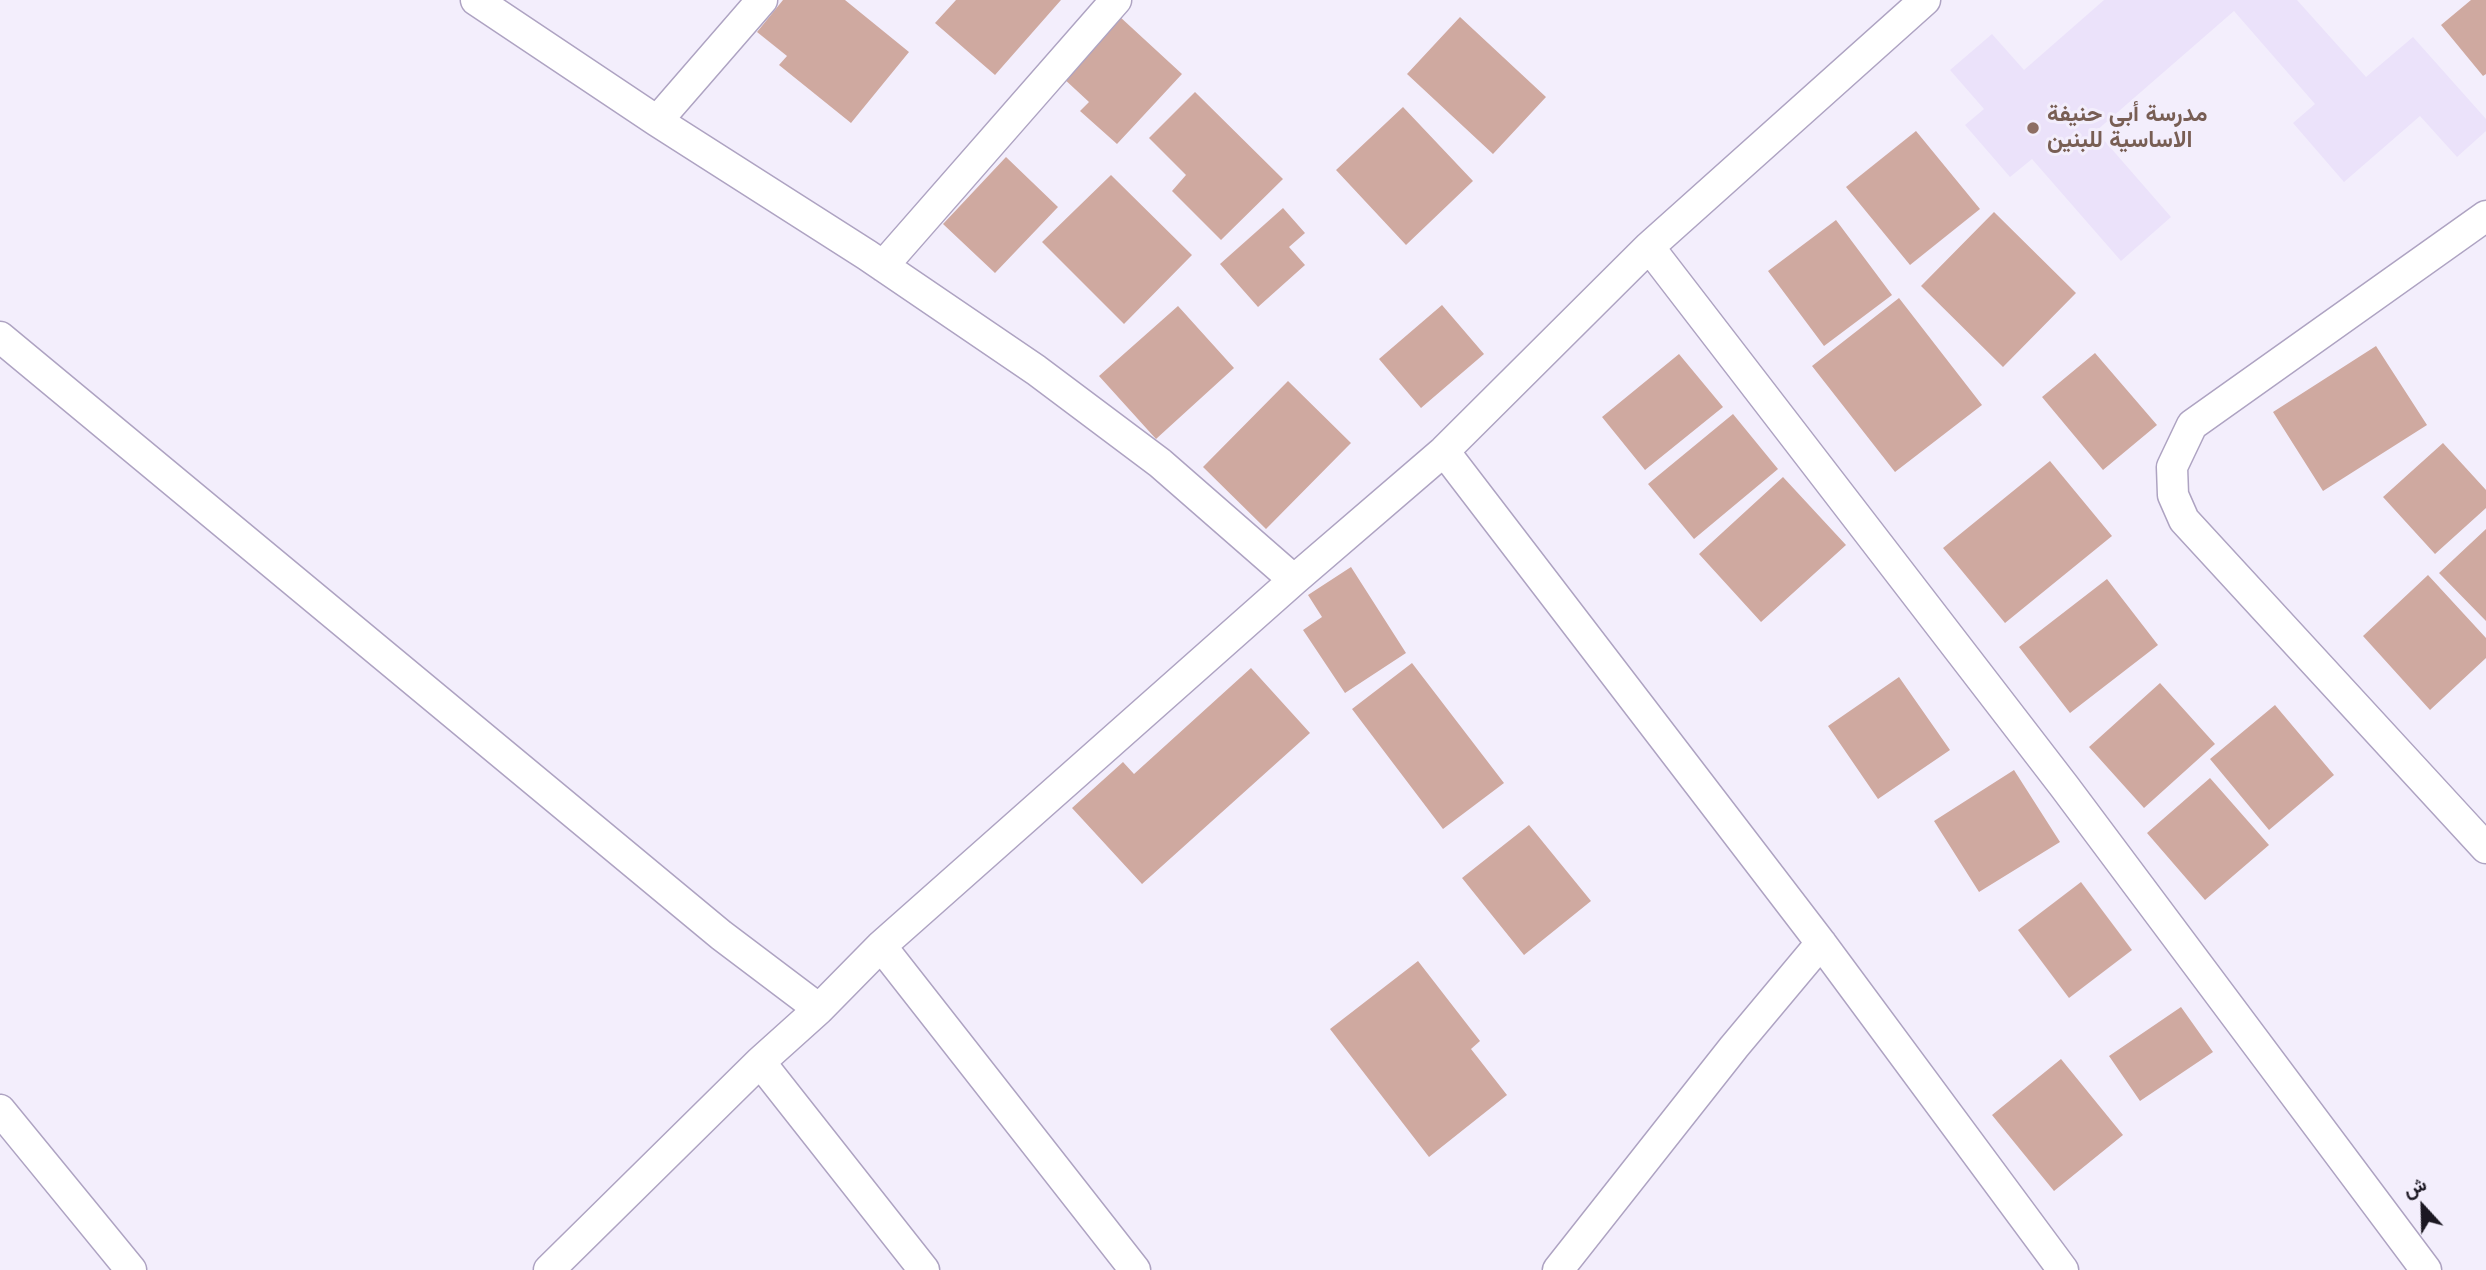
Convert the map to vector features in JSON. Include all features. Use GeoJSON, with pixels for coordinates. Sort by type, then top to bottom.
{"type":"FeatureCollection","features":[{"type":"Feature","properties":{"kind":"street"},"geometry":{"type":"LineString","coordinates":[[476,0],[657,121],[883,266],[1035,370],[1160,463],[1294,580]]}},
{"type":"Feature","properties":{"kind":"street"},"geometry":{"type":"LineString","coordinates":[[657,121],[762,0]]}},
{"type":"Feature","properties":{"kind":"street"},"geometry":{"type":"LineString","coordinates":[[883,266],[1116,0]]}},
{"type":"Feature","properties":{"kind":"street"},"geometry":{"type":"LineString","coordinates":[[549,1270],[881,946],[1294,580],[1444,451],[1649,247],[1925,0]]}},
{"type":"Feature","properties":{"kind":"street"},"geometry":{"type":"LineString","coordinates":[[2486,216],[2192,425],[2172,467],[2173,495],[2184,520],[2486,848]]}},
{"type":"Feature","properties":{"kind":"street"},"geometry":{"type":"LineString","coordinates":[[1649,247],[2064,786],[2426,1270]]}},
{"type":"Feature","properties":{"kind":"street"},"geometry":{"type":"LineString","coordinates":[[0,337],[710,926],[819,1009]]}},
{"type":"Feature","properties":{"kind":"street"},"geometry":{"type":"LineString","coordinates":[[1444,451],[1821,943],[2063,1270]]}},
{"type":"Feature","properties":{"kind":"street"},"geometry":{"type":"LineString","coordinates":[[1558,1270],[1734,1047],[1821,943]]}},
{"type":"Feature","properties":{"kind":"street"},"geometry":{"type":"LineString","coordinates":[[881,946],[1135,1270]]}},
{"type":"Feature","properties":{"kind":"street"},"geometry":{"type":"LineString","coordinates":[[761,1062],[924,1270]]}},
{"type":"Feature","properties":{"kind":"street"},"geometry":{"type":"LineString","coordinates":[[0,1110],[131,1270]]}},
{"type":"Feature","properties":{"kind":"shaded area","name":"مدرسة أبي حنيفة الاساسية للبنين"},"geometry":{"type":"Polygon","coordinates":[[[2104,0],[2297,0],[2366,77],[2413,37],[2486,119],[2486,131],[2457,157],[2420,116],[2344,182],[2293,123],[2315,104],[2234,11],[2096,131],[2171,217],[2121,261],[2032,159],[2010,177],[1965,125],[1984,109],[1950,70],[1992,34],[2024,70],[2104,0]]]}},
{"type":"Feature","properties":{"kind":"building"},"geometry":{"type":"Polygon","coordinates":[[[783,0],[845,0],[909,52],[851,123],[779,65],[787,56],[757,32],[783,0]]]}},
{"type":"Feature","properties":{"kind":"building"},"geometry":{"type":"Polygon","coordinates":[[[956,0],[1061,0],[995,75],[935,23],[956,0]]]}},
{"type":"Feature","properties":{"kind":"building"},"geometry":{"type":"Polygon","coordinates":[[[2471,0],[2486,0],[2486,74],[2483,76],[2441,25],[2471,0]]]}},
{"type":"Feature","properties":{"kind":"building"},"geometry":{"type":"Polygon","coordinates":[[[1119,16],[1182,74],[1117,144],[1080,111],[1089,102],[1062,77],[1119,16]]]}},
{"type":"Feature","properties":{"kind":"building"},"geometry":{"type":"Polygon","coordinates":[[[1460,17],[1546,97],[1493,154],[1407,74],[1460,17]]]}},
{"type":"Feature","properties":{"kind":"building"},"geometry":{"type":"Polygon","coordinates":[[[1195,92],[1283,179],[1221,240],[1172,191],[1186,175],[1149,138],[1195,92]]]}},
{"type":"Feature","properties":{"kind":"building"},"geometry":{"type":"Polygon","coordinates":[[[1403,107],[1473,181],[1406,245],[1336,170],[1403,107]]]}},
{"type":"Feature","properties":{"kind":"building"},"geometry":{"type":"Polygon","coordinates":[[[1916,131],[1980,209],[1910,265],[1846,187],[1916,131]]]}},
{"type":"Feature","properties":{"kind":"building"},"geometry":{"type":"Polygon","coordinates":[[[1006,157],[1058,207],[995,273],[943,224],[1006,157]]]}},
{"type":"Feature","properties":{"kind":"building"},"geometry":{"type":"Polygon","coordinates":[[[1111,175],[1192,255],[1124,324],[1042,242],[1111,175]]]}},
{"type":"Feature","properties":{"kind":"building"},"geometry":{"type":"Polygon","coordinates":[[[1283,208],[1305,233],[1289,247],[1305,265],[1258,307],[1220,264],[1283,208]]]}},
{"type":"Feature","properties":{"kind":"building"},"geometry":{"type":"Polygon","coordinates":[[[1994,212],[2076,293],[2003,367],[1921,286],[1994,212]]]}},
{"type":"Feature","properties":{"kind":"building"},"geometry":{"type":"Polygon","coordinates":[[[1836,220],[1892,295],[1824,346],[1768,271],[1836,220]]]}},
{"type":"Feature","properties":{"kind":"building"},"geometry":{"type":"Polygon","coordinates":[[[1899,298],[1982,405],[1895,472],[1812,366],[1899,298]]]}},
{"type":"Feature","properties":{"kind":"building"},"geometry":{"type":"Polygon","coordinates":[[[1442,305],[1484,354],[1421,408],[1379,359],[1442,305]]]}},
{"type":"Feature","properties":{"kind":"building"},"geometry":{"type":"Polygon","coordinates":[[[1178,306],[1234,368],[1156,439],[1099,376],[1178,306]]]}},
{"type":"Feature","properties":{"kind":"building"},"geometry":{"type":"Polygon","coordinates":[[[2376,346],[2427,425],[2323,491],[2273,412],[2376,346]]]}},
{"type":"Feature","properties":{"kind":"building"},"geometry":{"type":"Polygon","coordinates":[[[2095,353],[2157,425],[2103,470],[2042,397],[2095,353]]]}},
{"type":"Feature","properties":{"kind":"building"},"geometry":{"type":"Polygon","coordinates":[[[1679,354],[1723,407],[1645,470],[1602,417],[1679,354]]]}},
{"type":"Feature","properties":{"kind":"building"},"geometry":{"type":"Polygon","coordinates":[[[1288,381],[1351,443],[1266,529],[1203,467],[1288,381]]]}},
{"type":"Feature","properties":{"kind":"building"},"geometry":{"type":"Polygon","coordinates":[[[1733,414],[1778,469],[1694,539],[1648,484],[1733,414]]]}},
{"type":"Feature","properties":{"kind":"building"},"geometry":{"type":"Polygon","coordinates":[[[2443,443],[2486,490],[2486,508],[2435,554],[2383,497],[2443,443]]]}},
{"type":"Feature","properties":{"kind":"building"},"geometry":{"type":"Polygon","coordinates":[[[2050,461],[2112,536],[2005,623],[1943,548],[2050,461]]]}},
{"type":"Feature","properties":{"kind":"building"},"geometry":{"type":"Polygon","coordinates":[[[1783,477],[1846,545],[1761,622],[1699,554],[1783,477]]]}},
{"type":"Feature","properties":{"kind":"building"},"geometry":{"type":"Polygon","coordinates":[[[2486,529],[2486,621],[2439,573],[2486,529]]]}},
{"type":"Feature","properties":{"kind":"building"},"geometry":{"type":"Polygon","coordinates":[[[1351,567],[1406,653],[1345,693],[1303,630],[1322,617],[1308,595],[1351,567]]]}},
{"type":"Feature","properties":{"kind":"building"},"geometry":{"type":"Polygon","coordinates":[[[2428,575],[2486,638],[2486,658],[2430,710],[2363,636],[2428,575]]]}},
{"type":"Feature","properties":{"kind":"building"},"geometry":{"type":"Polygon","coordinates":[[[2107,579],[2158,645],[2070,713],[2019,647],[2107,579]]]}},
{"type":"Feature","properties":{"kind":"building"},"geometry":{"type":"Polygon","coordinates":[[[1412,663],[1504,783],[1443,829],[1352,709],[1412,663]]]}},
{"type":"Feature","properties":{"kind":"building"},"geometry":{"type":"Polygon","coordinates":[[[1251,668],[1310,733],[1142,884],[1072,808],[1123,762],[1134,774],[1251,668]]]}},
{"type":"Feature","properties":{"kind":"building"},"geometry":{"type":"Polygon","coordinates":[[[1899,677],[1950,750],[1878,799],[1828,726],[1899,677]]]}},
{"type":"Feature","properties":{"kind":"building"},"geometry":{"type":"Polygon","coordinates":[[[2160,683],[2215,744],[2144,808],[2089,747],[2160,683]]]}},
{"type":"Feature","properties":{"kind":"building"},"geometry":{"type":"Polygon","coordinates":[[[2275,705],[2334,775],[2269,830],[2210,759],[2275,705]]]}},
{"type":"Feature","properties":{"kind":"building"},"geometry":{"type":"Polygon","coordinates":[[[2014,770],[2060,842],[1979,892],[1934,821],[2014,770]]]}},
{"type":"Feature","properties":{"kind":"building"},"geometry":{"type":"Polygon","coordinates":[[[2210,778],[2269,845],[2205,900],[2147,833],[2210,778]]]}},
{"type":"Feature","properties":{"kind":"building"},"geometry":{"type":"Polygon","coordinates":[[[1529,825],[1591,901],[1524,955],[1462,878],[1529,825]]]}},
{"type":"Feature","properties":{"kind":"building"},"geometry":{"type":"Polygon","coordinates":[[[2081,882],[2132,950],[2069,998],[2018,930],[2081,882]]]}},
{"type":"Feature","properties":{"kind":"building"},"geometry":{"type":"Polygon","coordinates":[[[1418,961],[1480,1041],[1471,1049],[1507,1095],[1429,1157],[1330,1029],[1418,961]]]}},
{"type":"Feature","properties":{"kind":"building"},"geometry":{"type":"Polygon","coordinates":[[[2181,1007],[2213,1052],[2140,1101],[2109,1056],[2181,1007]]]}},
{"type":"Feature","properties":{"kind":"building"},"geometry":{"type":"Polygon","coordinates":[[[2061,1059],[2123,1135],[2054,1191],[1992,1115],[2061,1059]]]}},
{"type":"Feature","properties":{"kind":"place","name":"مدرسة أبي حنيفة الاساسية للبنين"},"geometry":{"type":"Point","coordinates":[2033,128]}}]}
